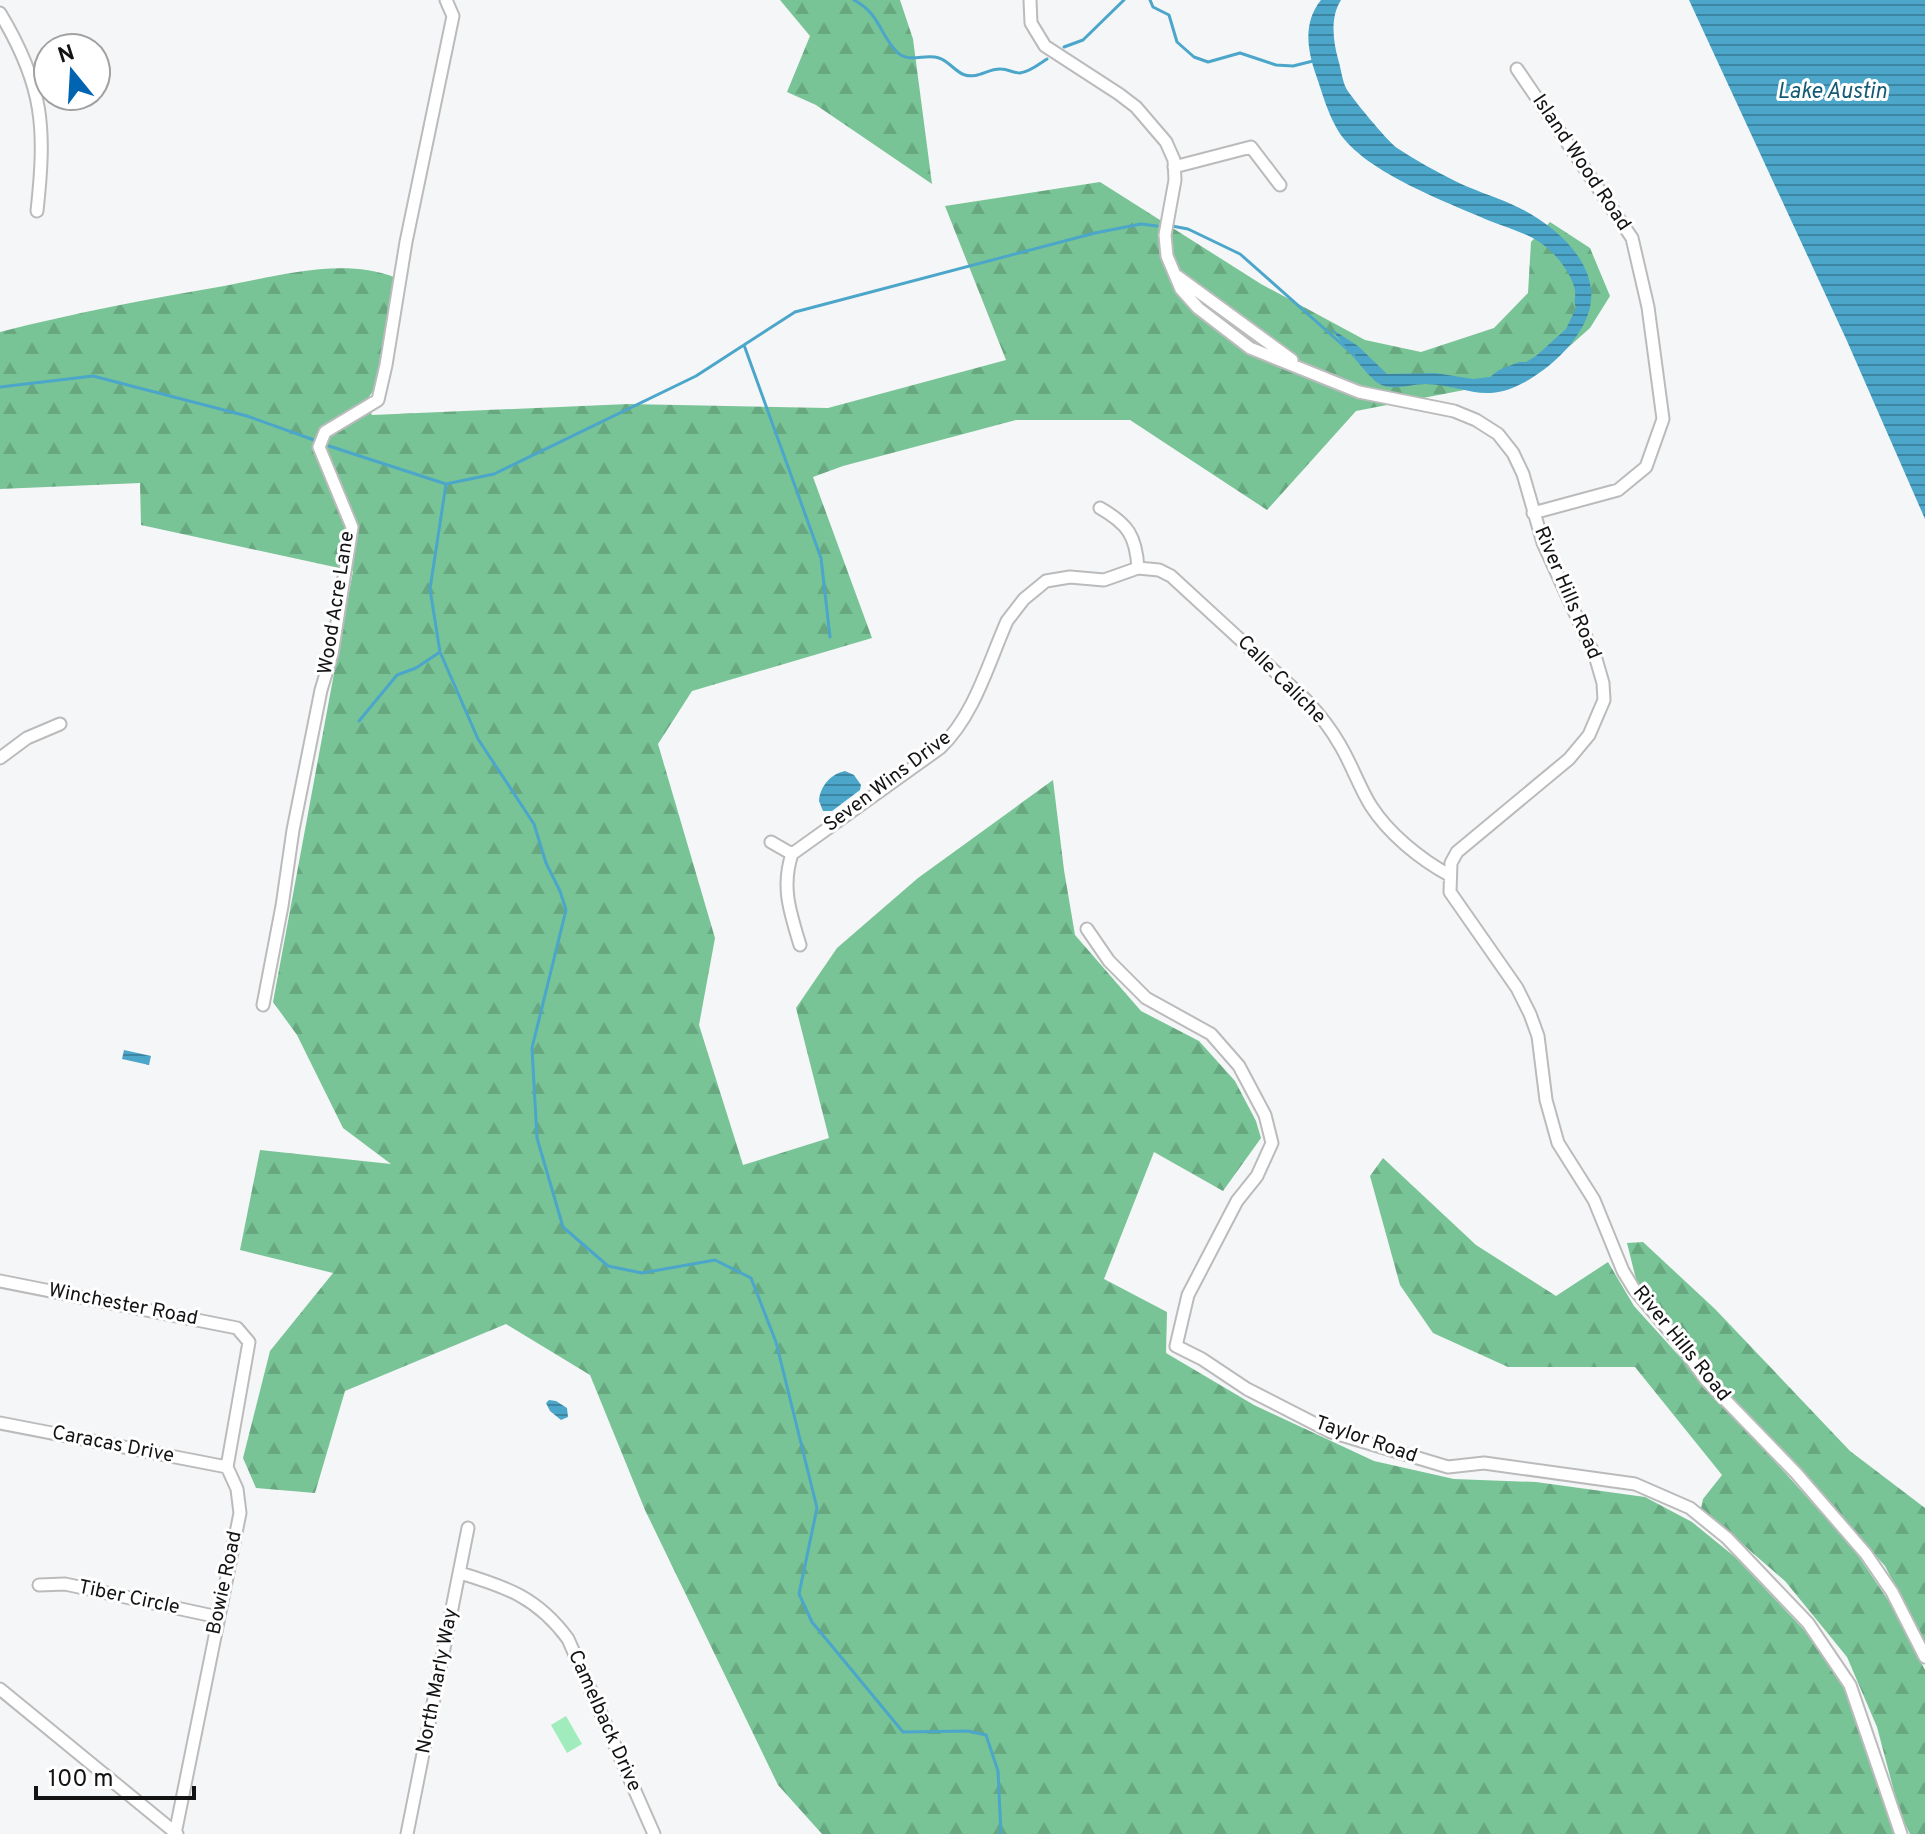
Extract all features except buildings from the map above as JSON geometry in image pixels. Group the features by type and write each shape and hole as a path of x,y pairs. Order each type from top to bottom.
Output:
{"street":[{"name":"Wood Acre Lane","path":"263,1005 293,830 321,690 332,654 352,527 319,447 325,432 378,400 406,242 453,16 446,0"},
{"path":"1030,0 1031,23 1045,46 1136,107 1166,142 1174,167 1251,147 1280,185"},
{"path":"0,13 25,57 39,99 42,167 37,211"},
{"name":"Island Wood Road","path":"1517,69 1632,238 1648,307 1663,419 1646,467 1618,490 1533,513"},
{"name":"River Hills Road","path":"1174,167 1175,180 1165,235 1173,273 1309,372 1359,392 1454,411 1498,434 1513,453 1523,474 1543,543 1596,659 1604,700 1589,735 1569,759 1466,843 1451,863 1450,892 1503,968 1530,1014 1543,1062 1546,1100 1558,1143 1594,1200 1623,1271 1634,1289 1706,1380 1796,1473 1866,1554 1892,1592 1925,1657"},
{"path":"1100,508 1128,529 1137,549 1138,568"},
{"name":"Seven Wins Drive","path":"792,854 954,735 969,710 1007,621 1036,588 1056,579 1104,580 1138,568"},
{"name":"Calle Caliche","path":"1138,568 1159,570 1171,576 1307,701 1341,746 1380,819 1432,865 1449,875"},
{"path":"0,758 27,738 60,724"},
{"path":"771,842 792,854 785,875 790,911 800,945"},
{"name":"Taylor Road","path":"1087,929 1109,961 1146,998 1211,1034 1230,1055 1265,1115 1272,1143 1257,1176 1237,1201 1188,1295 1176,1346 1247,1389 1331,1432 1448,1467 1484,1463 1635,1484 1690,1508 1727,1538 1808,1623 1850,1685 1901,1834"},
{"name":"Winchester Road","path":"0,1281 212,1322 237,1328 244,1334"},
{"name":"Bowie Road","path":"176,1833 240,1513 237,1489 227,1467 249,1342 244,1334"},
{"name":"Caracas Drive","path":"0,1423 227,1467"},
{"name":"North Marly Way","path":"407,1834 468,1528"},
{"name":"Camelback Drive","path":"460,1573 505,1586 527,1598 546,1613 568,1639 654,1834"},
{"name":"Tiber Circle","path":"39,1585 65,1584 218,1617"},
{"path":"0,1689 176,1833"}],"green space":[{"path":"780,0 900,0 913,39 932,184 816,105 787,92 810,36"},
{"path":"1100,182 1261,284 1365,340 1421,352 1494,328 1528,293 1531,242 1550,222 1590,248 1610,296 1590,328 1555,359 1490,385 1356,411 1267,510 1130,420 1016,420 843,466 813,477 872,638 692,691 658,744 715,938 699,1025 743,1165 829,1138 796,1008 837,948 918,878 1053,780 1075,935 1141,1011 1199,1041 1235,1081 1256,1121 1261,1138 1223,1191 1154,1152 1104,1279 1167,1312 1166,1353 1254,1405 1374,1461 1454,1479 1536,1482 1645,1497 1692,1522 1735,1557 1805,1631 1846,1690 1894,1834 822,1834 778,1785 645,1510 590,1375 506,1324 345,1391 315,1493 256,1488 243,1458 270,1351 333,1273 240,1250 260,1150 391,1164 343,1128 297,1035 273,1002 353,571 141,525 140,483 0,489 0,332 287,273 353,269 394,277 376,387 366,401 372,415 628,404 828,408 1006,360 945,206"},
{"path":"1383,1158 1476,1245 1556,1296 1608,1262 1634,1306 1853,1548 1892,1606 1925,1670 1925,1834 1910,1834 1900,1814 1877,1727 1847,1657 1785,1581 1701,1508 1703,1499 1722,1475 1635,1367 1508,1367 1433,1333 1400,1285 1370,1176"},
{"path":"1643,1242 1715,1309 1850,1451 1925,1508 1925,1643 1885,1566 1709,1371 1637,1283 1627,1243"},
{"path":"566,1716 582,1744 567,1753 551,1725"}],"water":[{"path":"1321,0 1341,0 1335,14 1334,29 1336,52 1345,85 1393,144 1455,181 1511,204 1543,222 1559,234 1583,264 1591,299 1587,317 1576,337 1561,354 1525,382 1510,389 1486,393 1425,384 1383,386 1367,373 1330,328 1358,346 1387,374 1435,373 1473,379 1490,377 1499,370 1536,356 1566,329 1576,308 1571,279 1545,246 1525,234 1405,183 1383,171 1347,143 1330,115 1310,56 1309,27"},
{"name":"Lake Austin","path":"1689,0 1925,0 1925,519 1847,341"},
{"path":"845,771 854,775 861,785 860,790 832,811 823,811 819,801 824,786 835,775"},
{"path":"124,1050 151,1056 149,1065 122,1059"},
{"path":"549,1400 567,1408 568,1417 561,1420 550,1411 546,1403"}],"waterway":[{"path":"854,0 874,18 897,52 912,58 939,58 961,74 979,75 997,69 1024,72 1047,59"},
{"path":"1064,47 1083,40 1124,0"},
{"path":"1150,0 1153,7 1169,15 1177,42 1194,57 1208,62 1240,53 1276,65 1293,66 1313,61"},
{"path":"329,446 446,484 494,474 696,376 795,312 1095,233 1141,224 1157,226"},
{"path":"1172,226 1188,229 1240,254 1354,355"},
{"path":"744,345 821,558 830,637"},
{"path":"0,387 93,376 247,416 314,440"},
{"path":"446,484 430,589 440,652 478,739 534,824 566,910 532,1048 537,1138 563,1227 608,1266 642,1273 715,1260 751,1278 776,1342 817,1508 799,1594 812,1622 903,1732 968,1731 986,1735 998,1771 1001,1834"},
{"path":"359,721 397,675 416,668 440,652"}]}
